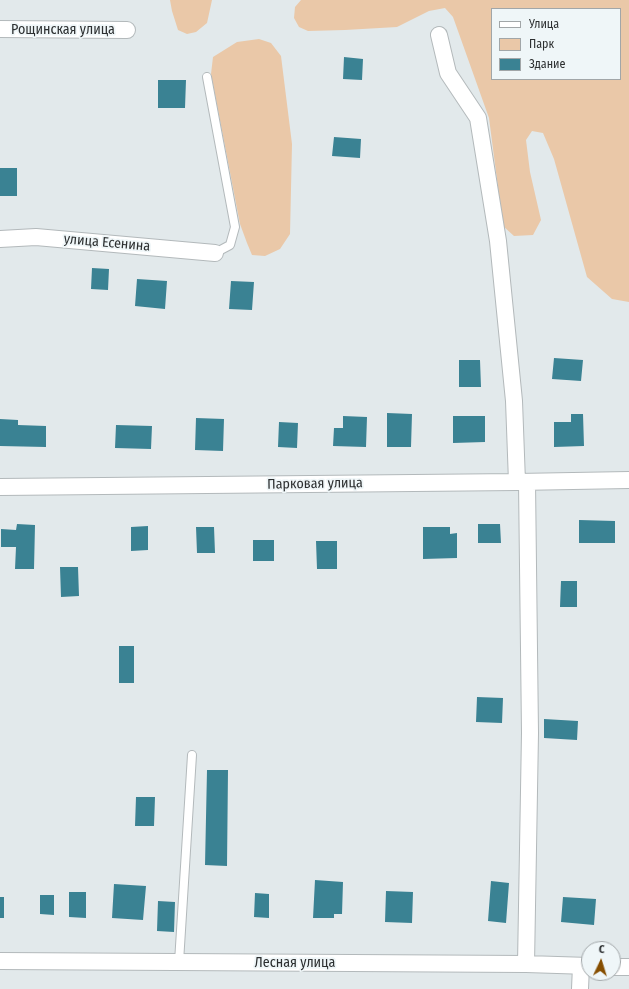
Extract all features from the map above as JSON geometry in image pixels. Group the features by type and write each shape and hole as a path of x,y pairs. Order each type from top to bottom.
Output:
{"street":[{"name":"Рощинская улица","path":"0,29 127,30"},
{"path":"439,35 448,73 478,118 498,241 522,482 530,733 526,964"},
{"name":"улица Есенина","path":"0,240 36,237 215,252"},
{"name":"Парковая улица","path":"0,487 629,480"},
{"name":"Лесная улица","path":"0,961 526,964 581,966"}],"lane":[{"path":"207,77 235,227 230,244 215,252"},
{"path":"179,962 192,755"}],"green space":[{"path":"170,0 212,0 207,23 196,32 187,34 178,30"},
{"path":"301,0 629,0 629,302 612,299 587,277 554,159 543,133 532,131 526,140 530,172 541,220 533,235 514,236 503,226 489,118 453,17 445,8 429,11 397,27 308,31 299,27 294,18 295,7"},
{"path":"259,39 271,43 281,56 292,144 290,234 280,249 265,256 252,255 240,224 211,74 213,57 237,42"}],"building":[{"path":"344,57 363,59 362,80 343,79"},
{"path":"158,80 186,80 185,108 158,108"},
{"path":"334,137 361,139 360,158 332,156"},
{"path":"0,168 17,168 17,196 0,196"},
{"path":"92,268 109,269 108,290 91,289"},
{"path":"137,279 167,281 165,309 135,306"},
{"path":"231,281 254,282 252,310 229,309"},
{"path":"554,358 583,360 581,381 552,379"},
{"path":"459,360 480,360 481,387 459,387"},
{"path":"387,413 412,414 411,447 387,447"},
{"path":"571,414 583,414 584,446 554,447 554,422 571,422"},
{"path":"343,416 367,417 366,447 333,446 334,428 343,428"},
{"path":"453,416 485,416 485,442 453,443"},
{"path":"196,418 224,419 223,451 195,450"},
{"path":"0,419 18,420 18,425 46,426 46,447 0,446"},
{"path":"279,422 298,423 297,448 278,447"},
{"path":"116,425 152,426 151,449 115,448"},
{"path":"579,520 615,521 615,543 579,543"},
{"path":"17,524 35,525 34,569 15,569 16,547 1,547 1,529 16,530"},
{"path":"478,524 500,524 501,543 478,543"},
{"path":"148,526 148,550 131,551 131,527"},
{"path":"196,527 214,527 215,553 197,553"},
{"path":"423,527 450,527 450,534 457,533 457,558 423,559"},
{"path":"253,540 274,540 274,561 253,561"},
{"path":"316,541 337,541 337,569 317,569"},
{"path":"60,567 78,567 79,596 61,597"},
{"path":"561,581 577,581 577,607 560,607"},
{"path":"119,646 134,646 134,683 119,683"},
{"path":"477,697 503,698 502,723 476,722"},
{"path":"544,719 578,721 577,740 544,738"},
{"path":"207,770 228,770 227,866 205,865"},
{"path":"136,797 155,797 154,826 135,826"},
{"path":"315,880 343,882 342,914 334,914 334,918 313,918"},
{"path":"491,881 509,883 506,923 488,921"},
{"path":"114,884 146,886 143,920 112,918"},
{"path":"386,891 413,892 412,923 385,922"},
{"path":"69,892 86,892 86,918 69,917"},
{"path":"255,893 269,894 269,918 254,917"},
{"path":"40,895 54,895 54,915 40,914"},
{"path":"0,897 4,897 4,918 0,918"},
{"path":"563,897 596,899 594,925 561,922"},
{"path":"158,901 175,902 174,932 157,931"}]}
